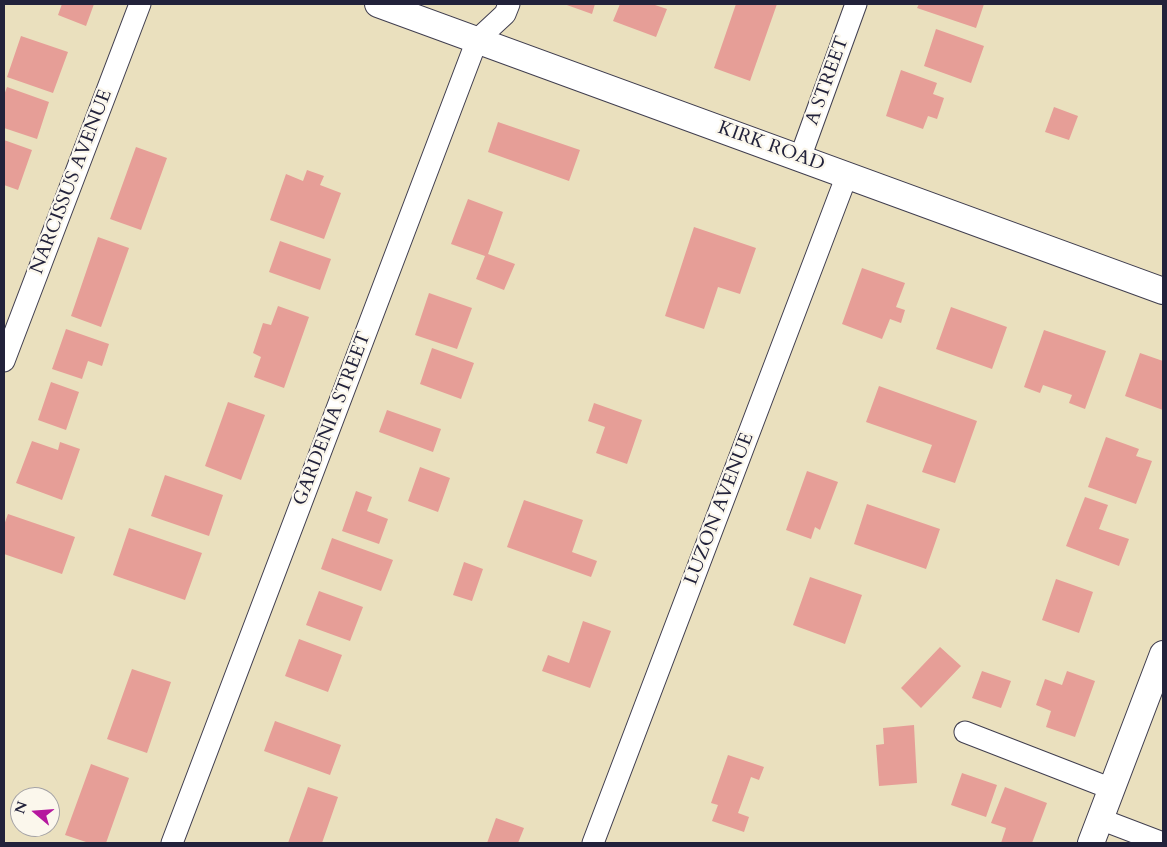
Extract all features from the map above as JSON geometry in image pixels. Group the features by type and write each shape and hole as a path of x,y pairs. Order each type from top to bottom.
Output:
{"street":[{"name":"NARCISSUS AVENUE","path":"4,361 140,4"},
{"name":"KIRK ROAD","path":"378,4 1163,291"},
{"name":"GARDENIA STREET","path":"172,843 477,40 505,14 509,4"},
{"name":"A STREET","path":"800,158 856,4"},
{"name":"LUZON AVENUE","path":"593,843 847,175"},
{"path":"1091,843 1163,654"},
{"path":"965,732 1112,789"},
{"path":"1100,819 1163,842"}],"building":[{"path":"62,4 94,4 86,26 58,15"},
{"path":"564,4 595,4 592,14"},
{"path":"620,4 652,4 667,9 656,37 613,21"},
{"path":"736,4 777,4 750,81 714,68"},
{"path":"919,4 984,4 976,28 917,8"},
{"path":"936,29 984,46 971,83 924,66"},
{"path":"21,36 68,52 53,93 7,77"},
{"path":"901,70 937,83 933,94 944,98 937,119 928,116 923,129 886,116"},
{"path":"7,87 49,102 37,139 4,128 4,95"},
{"path":"1054,107 1078,116 1069,140 1045,132"},
{"path":"498,122 580,150 569,181 488,152"},
{"path":"4,140 32,150 18,190 4,185"},
{"path":"136,147 167,158 141,230 110,219"},
{"path":"307,170 324,176 320,185 341,193 324,239 270,220 286,174 303,181"},
{"path":"468,199 503,212 488,254 515,264 504,290 476,279 485,256 451,244"},
{"path":"694,227 756,248 740,294 718,287 704,329 665,316"},
{"path":"98,237 129,248 101,327 71,316"},
{"path":"280,241 331,259 320,290 269,272"},
{"path":"862,268 905,283 896,307 905,310 901,323 890,319 882,339 842,324"},
{"path":"429,293 472,308 457,349 415,335"},
{"path":"278,306 309,317 284,388 254,377 261,357 253,353 263,323 271,325"},
{"path":"951,307 1007,327 992,369 936,349"},
{"path":"66,329 109,344 102,366 88,361 82,379 52,369"},
{"path":"1044,330 1106,351 1085,409 1069,403 1072,395 1043,385 1040,393 1024,387"},
{"path":"432,348 474,363 461,399 420,384"},
{"path":"1140,353 1163,361 1163,410 1125,396"},
{"path":"51,382 79,392 66,430 38,420"},
{"path":"879,386 977,421 955,483 922,472 932,445 866,422"},
{"path":"228,402 265,415 241,480 205,466"},
{"path":"594,403 642,420 627,464 596,453 605,427 588,421"},
{"path":"387,410 441,429 433,452 379,432"},
{"path":"1106,437 1139,449 1136,456 1152,461 1136,504 1088,487"},
{"path":"32,441 58,450 60,442 80,449 62,500 16,483"},
{"path":"420,467 450,478 438,512 408,501"},
{"path":"807,471 838,482 820,530 815,527 811,539 786,530"},
{"path":"165,475 223,495 209,536 151,516"},
{"path":"356,491 372,497 367,511 388,519 379,544 342,531"},
{"path":"1085,497 1108,505 1099,529 1129,539 1119,566 1066,546"},
{"path":"524,500 583,520 572,552 597,561 591,577 507,547"},
{"path":"867,504 940,529 926,569 854,544"},
{"path":"8,514 75,537 62,574 4,554 4,525"},
{"path":"129,528 202,553 185,600 113,575"},
{"path":"332,538 393,560 381,591 321,569"},
{"path":"464,562 483,569 472,601 453,595"},
{"path":"810,577 862,595 845,644 793,625"},
{"path":"1056,579 1093,592 1079,633 1042,620"},
{"path":"319,591 363,607 350,641 306,625"},
{"path":"583,621 611,631 590,688 542,671 548,655 569,663"},
{"path":"299,639 342,655 328,692 285,676"},
{"path":"940,647 961,666 921,708 901,688"},
{"path":"132,669 171,682 147,753 107,739"},
{"path":"982,671 1011,681 1001,708 972,698"},
{"path":"1067,671 1095,681 1075,737 1046,727 1051,711 1036,705 1045,679 1062,685"},
{"path":"275,721 341,745 330,775 264,751"},
{"path":"914,725 917,783 879,786 876,745 884,744 883,728"},
{"path":"728,755 764,767 759,780 751,777 738,813 749,817 744,832 712,821 718,805 711,803"},
{"path":"91,764 129,778 106,843 89,843 65,835"},
{"path":"962,773 997,785 986,817 951,805"},
{"path":"308,787 338,797 322,843 288,843"},
{"path":"1005,787 1047,803 1032,843 1001,843 1006,828 991,823"},
{"path":"496,818 524,828 518,843 487,843"}]}
